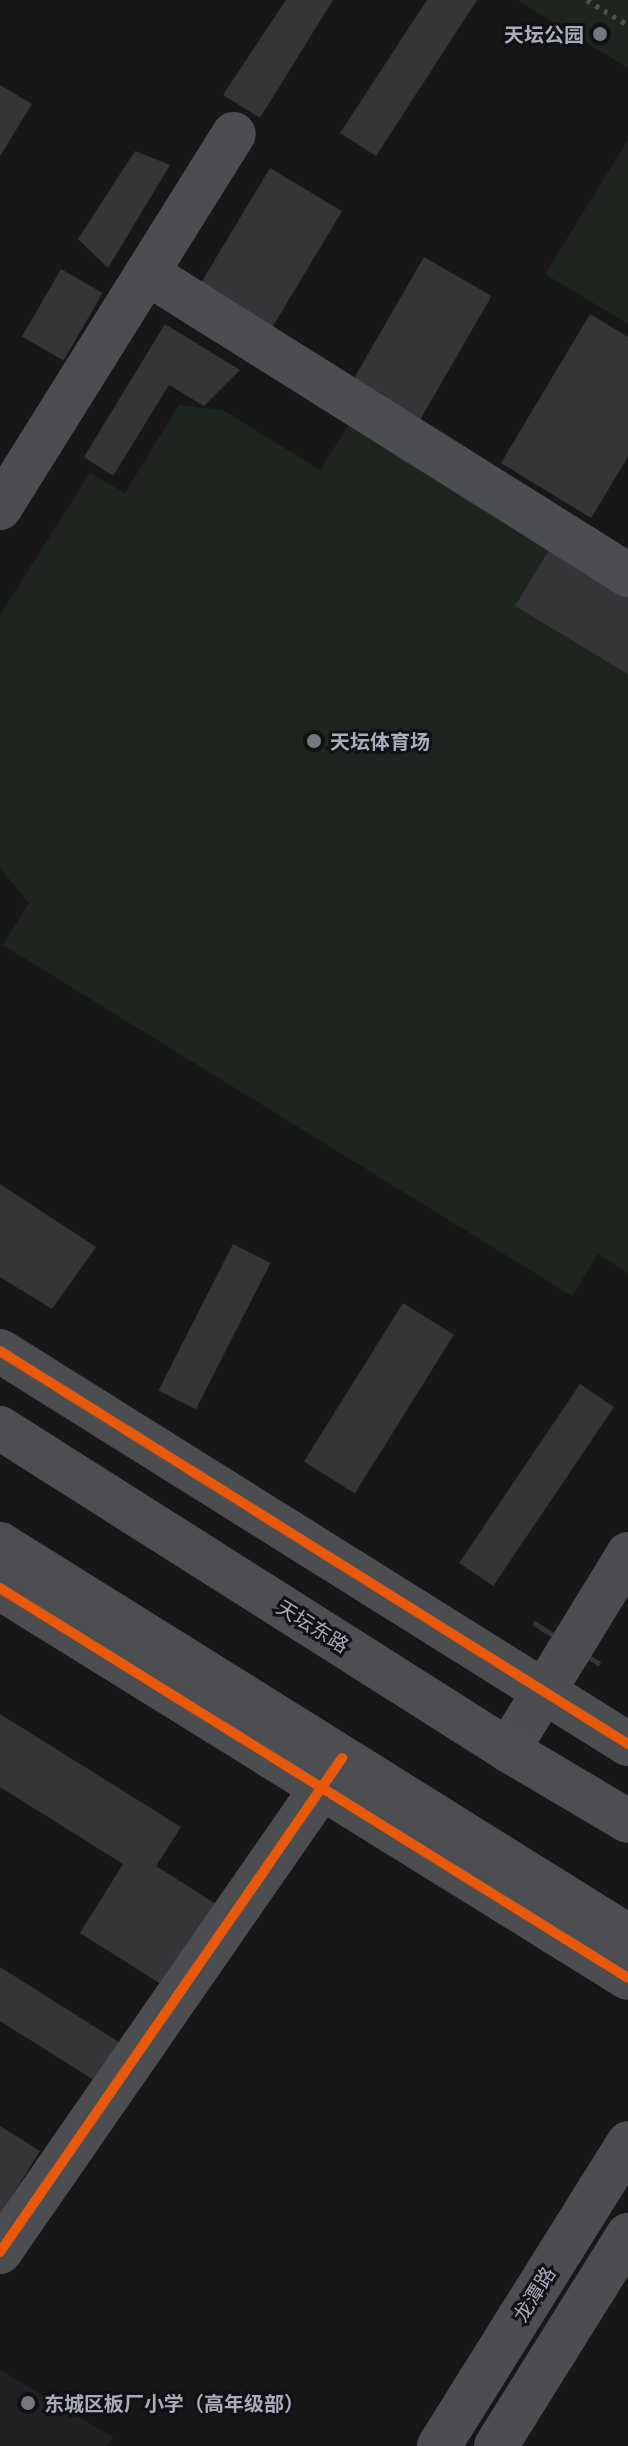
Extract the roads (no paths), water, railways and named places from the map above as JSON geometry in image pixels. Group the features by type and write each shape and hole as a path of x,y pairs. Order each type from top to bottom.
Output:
{"main road":[{"name":"天坛东路","path":"0,1428 508,1750 628,1821"},
{"path":"0,1544 332,1773 628,1936"}],"street":[{"path":"0,508 234,134"},
{"path":"147,273 628,575"},
{"path":"0,1351 628,1744"},
{"path":"508,1750 628,1554"},
{"path":"0,1588 332,1773 628,1978"},
{"path":"0,2252 332,1773"},
{"name":"龙潭路","path":"439,2446 628,2143"},
{"path":"496,2446 628,2235"}],"place":[{"name":"天坛公园","path":"600,34"},
{"name":"天坛体育场","path":"314,741"},
{"name":"东城区板厂小学（高年级部）","path":"28,2403"}]}
